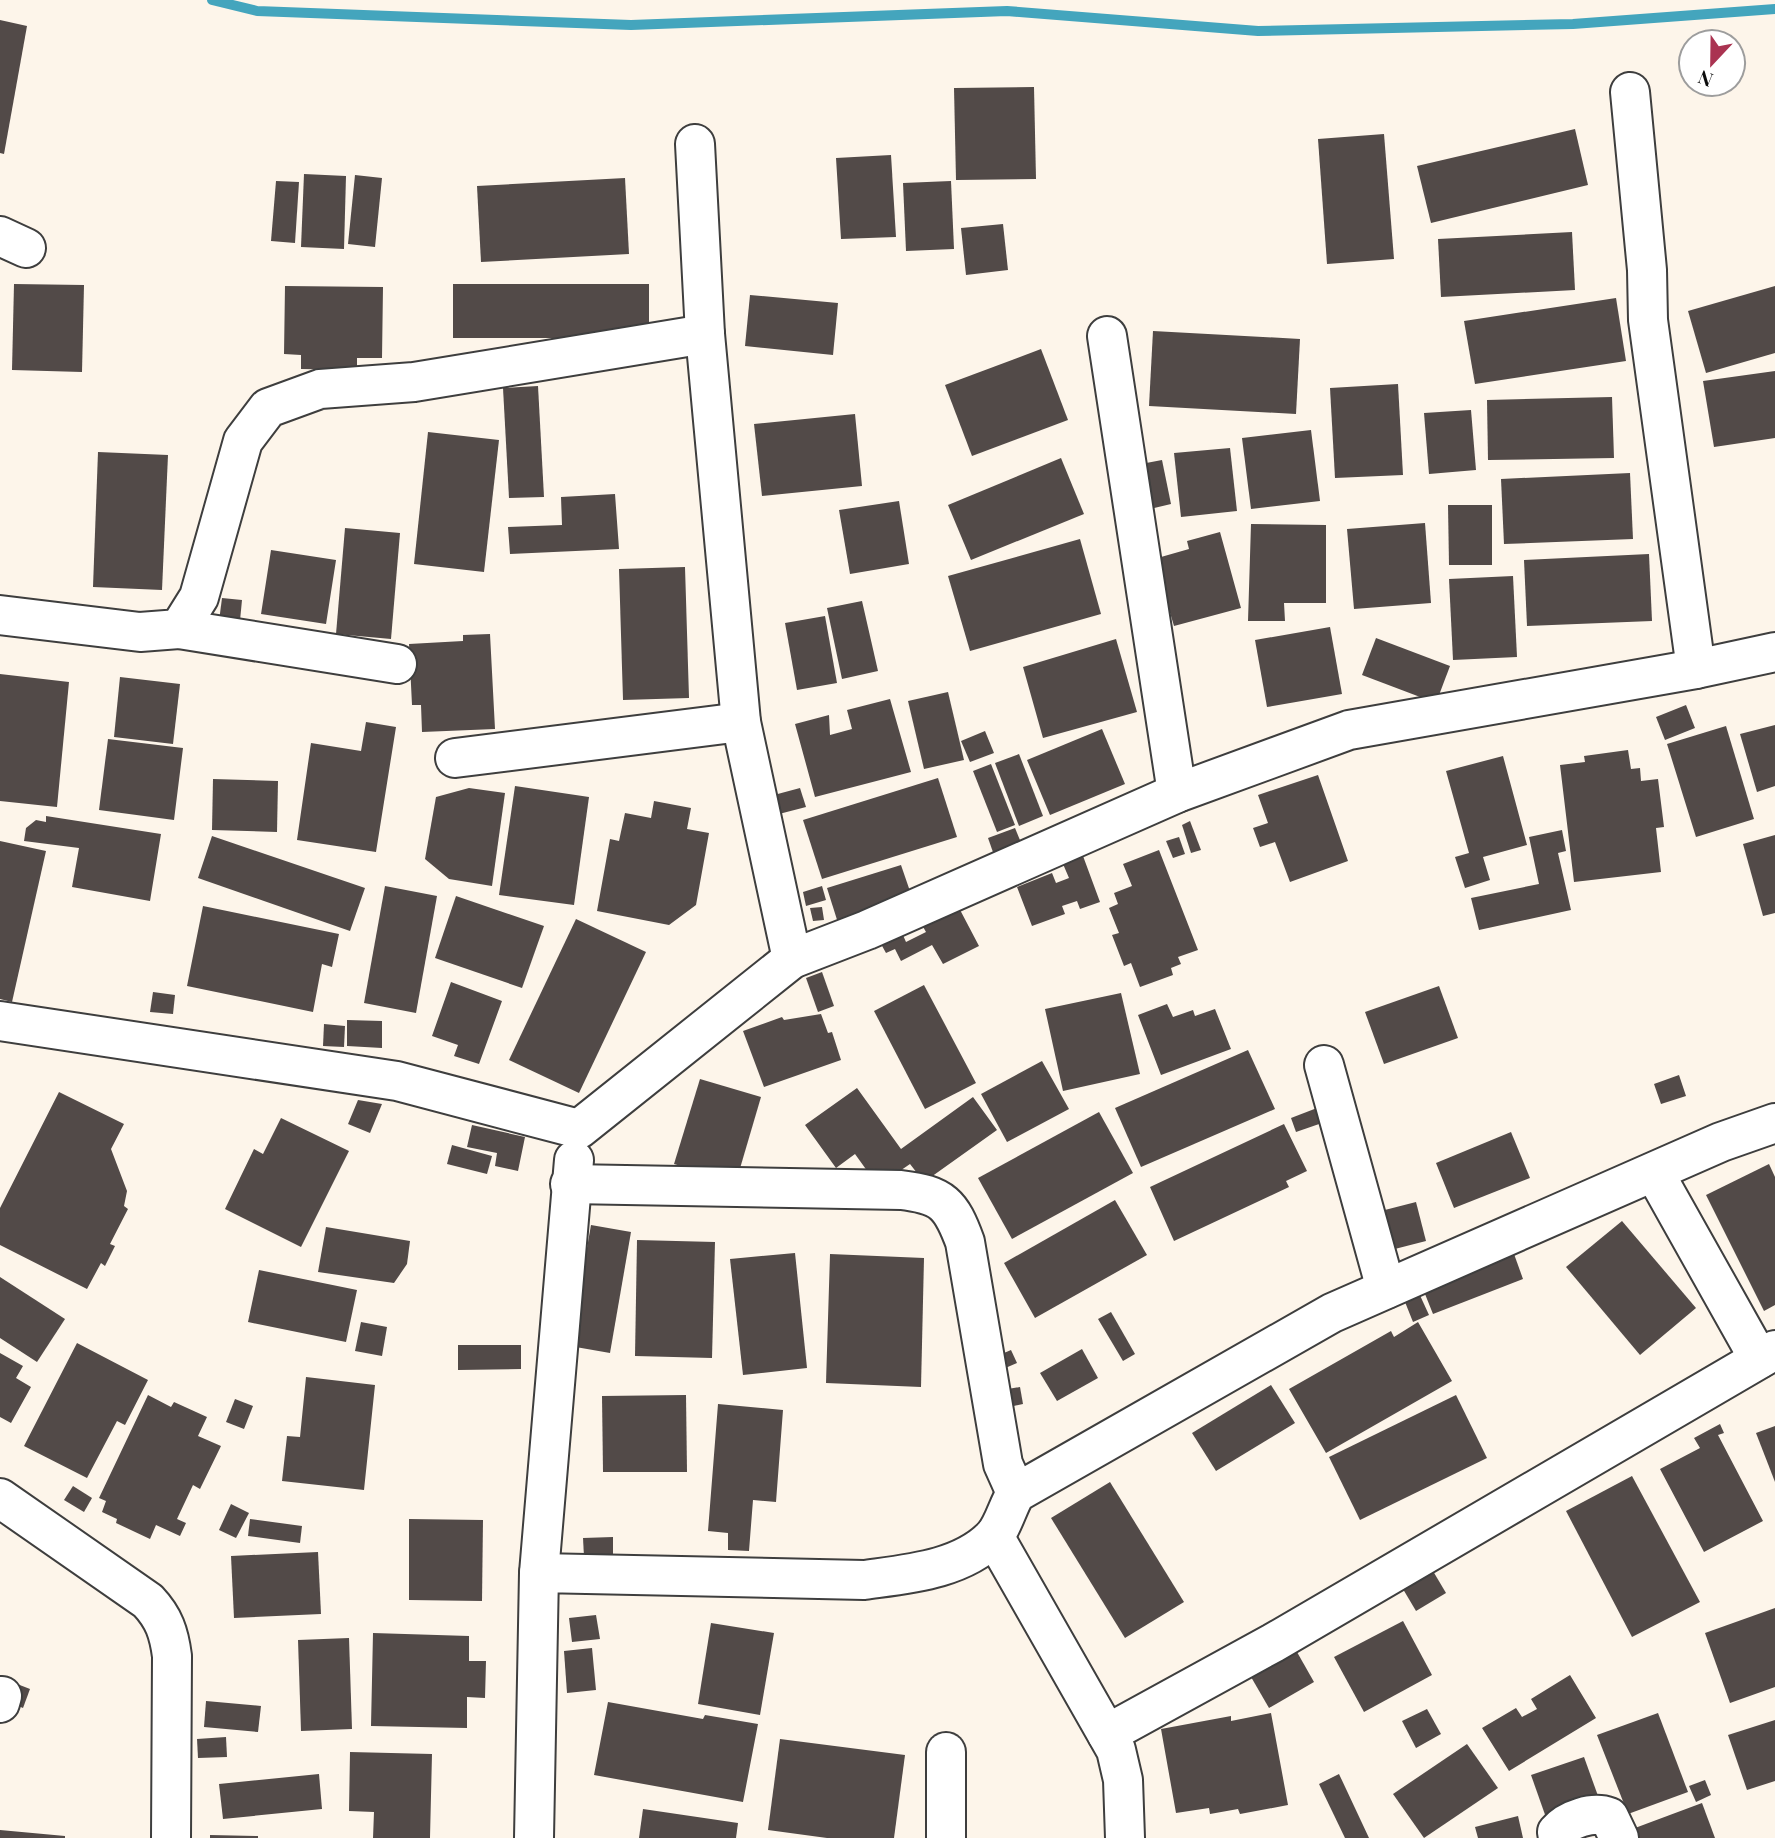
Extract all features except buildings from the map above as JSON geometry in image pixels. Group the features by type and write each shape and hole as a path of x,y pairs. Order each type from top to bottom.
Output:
{"street":[{"path":"1630,92 1647,270 1648,320 1696,670"},
{"path":"695,144 705,334 741,722 792,959"},
{"path":"179,629 199,597 243,441 268,408 320,389 414,382 705,334"},
{"path":"1107,336 1177,793"},
{"path":"0,615 140,632 179,629 397,664"},
{"path":"534,1838 539,1573 570,1184 579,1129 792,959 867,930 1177,793 1349,730 1696,670 1775,652"},
{"path":"454,758 741,722"},
{"path":"0,1021 397,1081 579,1129"},
{"path":"1324,1065 1386,1289"},
{"path":"539,1573 864,1580 913,1573 958,1560 994,1536 1016,1493 1332,1313 1654,1171 1775,1123"},
{"path":"1107,1734 1285,1637 1767,1355 1654,1171"},
{"path":"570,1184 901,1190 924,1192 941,1200 954,1212 965,1242 1003,1464 1016,1493"},
{"path":"0,1498 148,1601 161,1615 169,1634 172,1656 171,1838"},
{"path":"994,1536 1116,1750 1123,1780 1125,1838"},
{"path":"946,1752 946,1838"},
{"path":"1558,1838 1557,1832 1562,1825 1596,1814 1609,1817 1619,1838"}],"waterway":[{"path":"212,0 257,11 631,25 1007,11 1258,31 1573,24 1775,9"}]}
